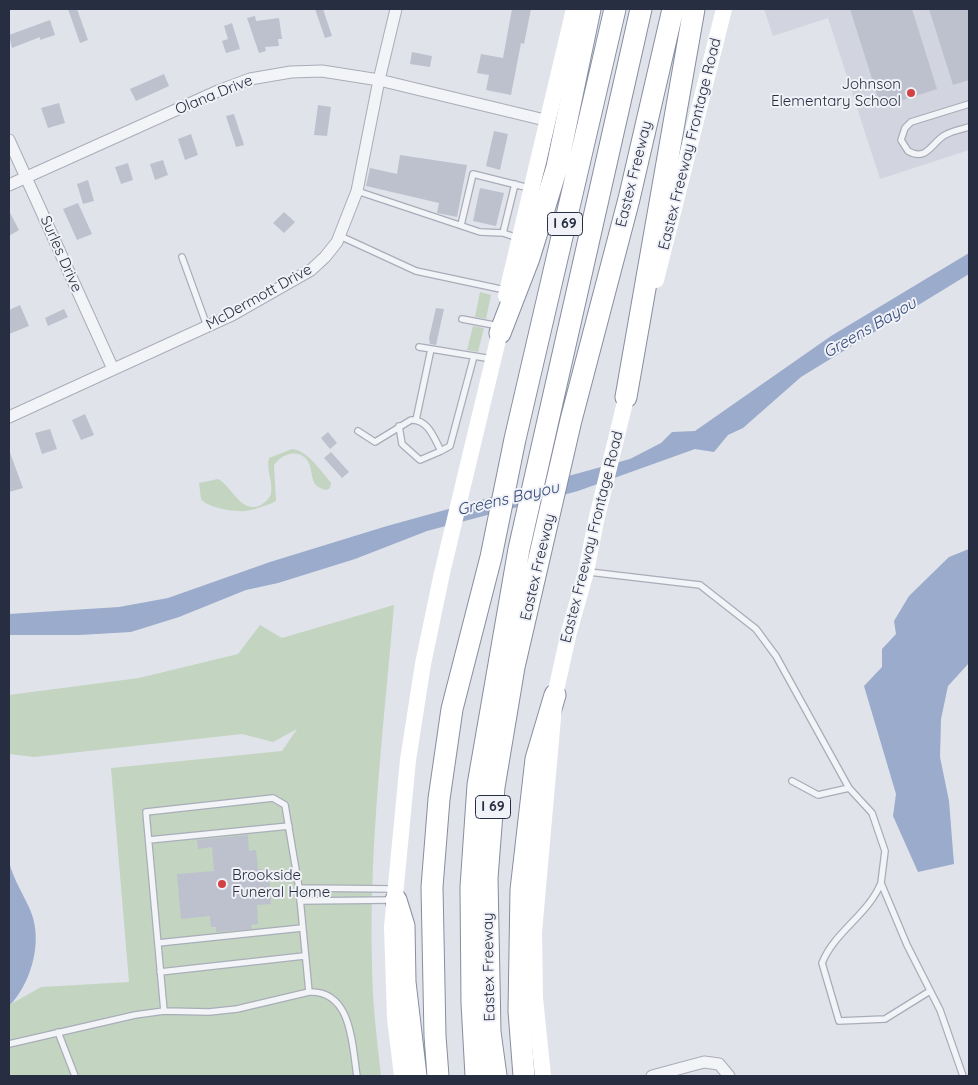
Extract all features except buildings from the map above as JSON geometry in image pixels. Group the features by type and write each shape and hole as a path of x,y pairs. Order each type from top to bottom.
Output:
{"highway":[{"path":"501,330 529,258 557,166 590,9"},
{"name":"I 69","path":"438,1076 434,1036 432,887 439,799 452,708 490,557 515,439 615,9"},
{"name":"I 69","path":"476,1076 472,1003 471,887 478,785 519,550 641,9"},
{"name":"Eastex Freeway","path":"496,1076 490,1032 487,878 494,787 514,666 571,420 629,198 673,9"},
{"path":"626,398 694,9"},
{"path":"524,1076 519,1010 521,890 536,759 555,695"},
{"path":"396,895 404,926 405,982 416,1076"}],"main road":[{"path":"402,1076 395,1018 392,927 408,760 442,573 501,330 507,291 549,121 574,9"},
{"name":"Eastex Freeway Frontage Road","path":"543,1076 535,998 534,932 555,695 569,632 586,572 596,521 626,398 724,10"}],"street":[{"name":"McDermott Drive","path":"9,416 232,315 311,270 325,257 340,236 358,191 379,80 396,9"},
{"name":"Olana Drive","path":"9,185 218,91 250,79 291,72 322,71 379,80 549,121"},
{"name":"Surles Drive","path":"9,140 113,369"},
{"path":"652,1076 704,1062 719,1064 729,1076"}],"lane":[{"path":"969,104 912,122 905,128 901,140 908,151 921,155 930,151 944,136 969,127"},
{"path":"461,226 473,174 532,188"},
{"path":"504,232 515,184"},
{"path":"358,191 480,232 504,232 520,238"},
{"path":"340,236 416,271 507,291"},
{"path":"182,257 207,326"},
{"path":"462,319 501,330"},
{"path":"419,346 494,359"},
{"path":"416,420 431,349"},
{"path":"399,426 402,444 420,460 450,446 474,356"},
{"path":"358,432 375,442 410,420 416,420 428,427 441,451"},
{"path":"586,572 700,585 756,629 776,656 849,788 872,812 885,851 881,883 875,899 828,949 822,963 839,1021 885,1019 930,991"},
{"path":"792,781 818,795 849,788"},
{"path":"164,1011 146,812 273,798 285,805 300,901 309,992"},
{"path":"149,840 288,826"},
{"path":"881,883 907,945 940,1010 964,1076"},
{"path":"298,888 396,895"},
{"path":"300,901 396,895"},
{"path":"158,943 302,928"},
{"path":"160,972 304,956"},
{"path":"9,1044 135,1015 164,1011 209,1012 236,1009 320,991 330,996 342,1008 349,1029 358,1076"},
{"path":"58,1032 75,1076"}],"shaded area":[{"name":"Johnson Elementary School","path":"764,9 969,9 969,150 880,179 828,18 773,36"}],"green space":[{"path":"480,292 491,295 486,319 475,317"},
{"path":"473,326 484,328 478,352 467,350"},
{"path":"292,449 298,450 314,462 331,483 330,488 327,490 317,486 312,478 307,460 303,456 294,453 285,455 274,465 276,501 272,503 252,510 240,511 215,507 201,499 199,483 218,479 242,503 254,507 261,505 268,500 271,493 268,467 269,458"},
{"path":"394,605 378,784 373,874 372,977 381,1076 9,1076 9,1006 11,1004 41,987 129,982 111,768 282,751 297,729 273,742 242,734 34,757 9,754 9,695 139,678 238,654 260,625 282,638"}],"water":[{"name":"Greens Bayou","path":"969,253 969,274 801,377 743,428 728,435 714,452 695,449 578,491 427,531 355,559 278,583 246,590 179,617 131,632 79,635 9,635 9,614 119,607 168,598 270,562 387,526 630,459 661,443 672,432 695,431 831,336"},
{"path":"969,549 969,663 948,686 941,719 940,757 949,801 954,864 918,872 893,816 896,794 864,686 882,667 882,649 896,634 894,621 909,596 949,557"},
{"path":"9,862 31,912 36,936 33,962 29,974 17,997 9,1006"}],"place":[{"name":"Johnson Elementary School","path":"911,93"},
{"name":"Brookside Funeral Home","path":"222,884"}]}
